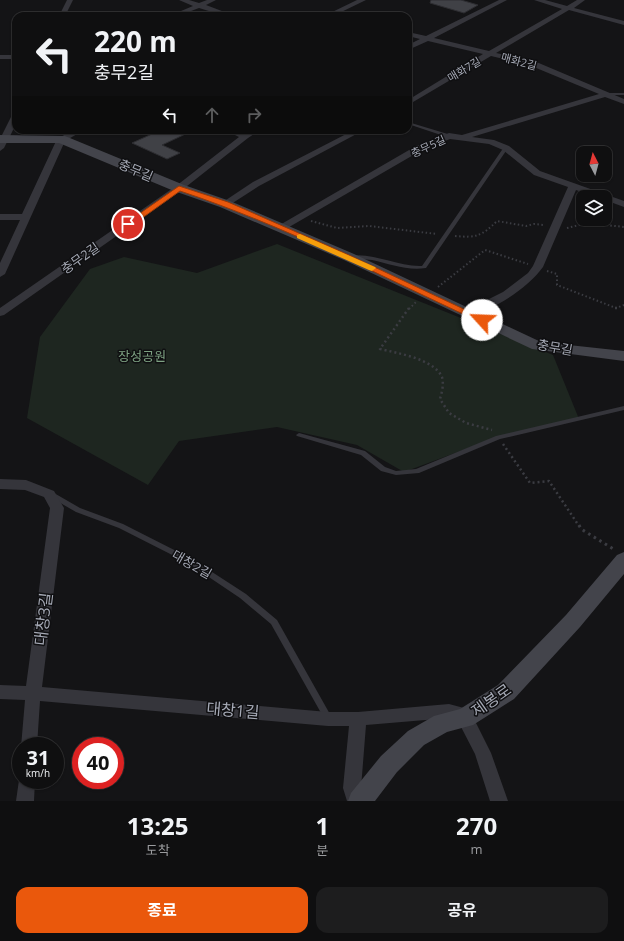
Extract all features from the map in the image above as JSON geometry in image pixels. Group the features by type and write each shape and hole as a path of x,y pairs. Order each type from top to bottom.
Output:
{"street":[{"path":"64,12 70,0"},
{"path":"182,0 219,12"},
{"path":"183,12 213,0"},
{"path":"336,12 363,0"},
{"path":"412,46 504,0"},
{"path":"537,0 624,23"},
{"name":"매화7길","path":"412,101 490,53 582,0"},
{"name":"매화2길","path":"412,35 490,53 545,68 624,102"},
{"path":"0,57 12,57"},
{"path":"460,137 606,94"},
{"path":"1,142 12,121"},
{"path":"0,274 62,139 72,134"},
{"path":"240,134 245,136"},
{"name":"충무2길","path":"0,313 179,188 249,134"},
{"path":"226,204 256,184 352,134"},
{"name":"충무5길","path":"281,228 419,148 449,136 491,142 506,148 537,173 584,190"},
{"name":"충무길","path":"1,142 62,139 179,188 226,204 349,257 538,346 624,356"},
{"path":"469,314 521,286 531,276 538,267 573,186"},
{"name":"충무5길","path":"612,200 624,204"},
{"path":"0,217 26,217"},
{"name":"대창2길","path":"0,484 26,485 49,494"},
{"name":"대창3길","path":"30,737 33,693 57,508 49,494"},
{"name":"제봉로","path":"360,801 389,764 416,738 442,722 465,718 506,692 573,621 621,556"},
{"name":"대창1길","path":"0,692 33,693 328,718 358,719 450,711 458,713 465,718"},
{"path":"465,718 483,753 499,801"},
{"path":"356,801 352,788 358,719"},
{"path":"25,801 26,789"}],"lane":[{"path":"606,94 624,94"},
{"path":"412,124 449,136"},
{"path":"349,257 362,256 414,268 424,267 506,148"},
{"path":"299,436 363,453 383,469 396,473 417,471 498,437 624,408"},
{"name":"대창2길","path":"49,494 78,510 121,526 190,561 244,596 274,622 328,718"}],"path":[{"path":"428,294 412,304 380,349 427,362 438,372 443,385 440,399 449,413 466,423 492,430 530,483 549,481 581,530 621,556"}],"green space":[{"name":"장성공원","path":"277,244 553,355 579,419 498,437 404,472 357,445 277,427 179,441 148,485 27,418 40,337 90,269 124,257 197,273"}],"building":[{"path":"431,0 461,0 478,5 464,13 430,3"},
{"path":"152,134 185,134 162,145 180,153 167,159 132,143"}],"slow traffic":[{"path":"300,237 372,268"}],"route":[{"path":"128,224 179,188 226,204 349,257 482,320"}]}
